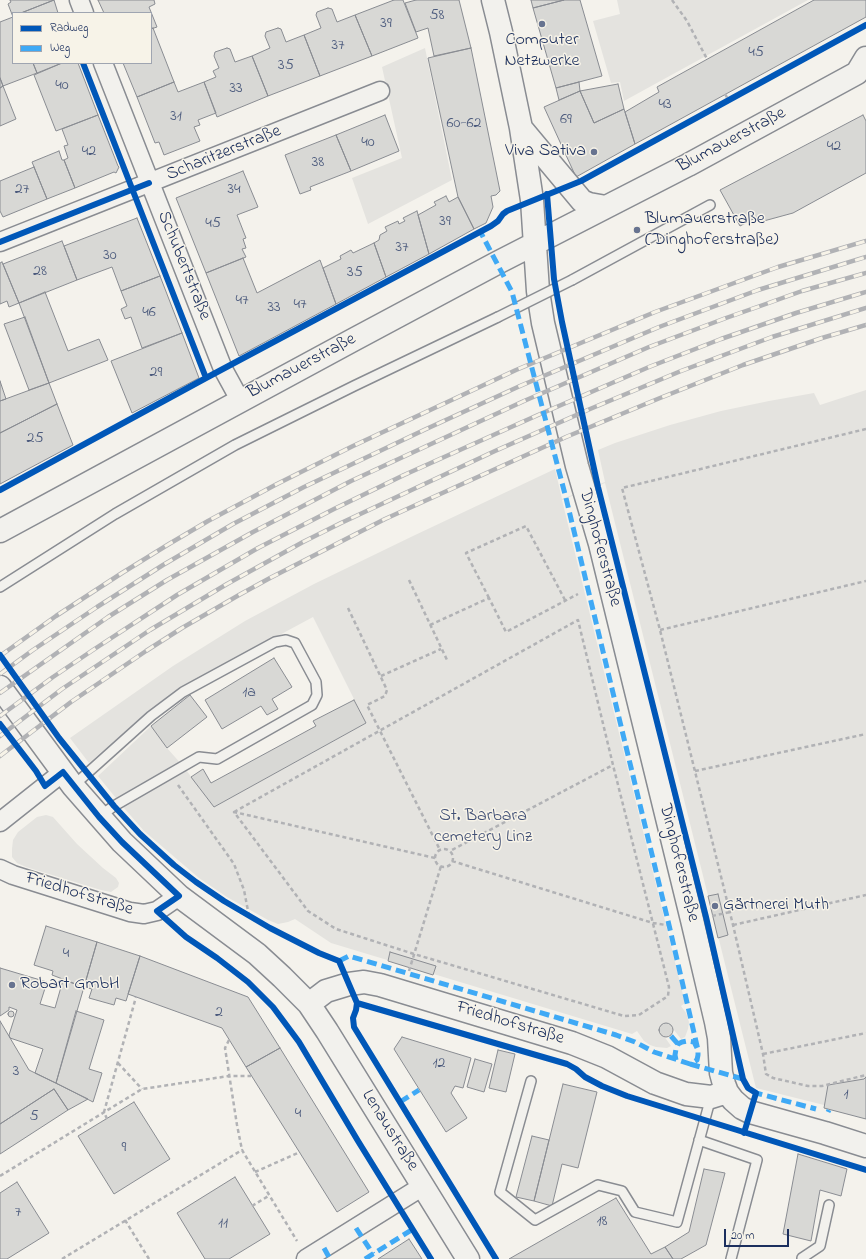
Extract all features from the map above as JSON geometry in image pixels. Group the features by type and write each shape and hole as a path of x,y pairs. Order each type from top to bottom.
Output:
{"main road":[{"name":"Dinghoferstraße","path":"493,0 521,128 532,200 538,291 542,323 577,466 600,544 716,1022 719,1038 721,1073 719,1095"},
{"name":"Blumauerstraße","path":"0,531 240,400 688,165 863,68"},
{"path":"521,128 582,201 589,204 606,207"},
{"path":"0,687 68,779 122,842 179,896 257,954 308,1004"},
{"name":"Friedhofstraße","path":"308,1004 326,991 349,984 364,982 380,985 572,1043 607,1057 655,1083 686,1094 719,1095"},
{"name":"Lenaustraße","path":"308,1004 327,1031 468,1259"},
{"path":"719,1095 750,1112 825,1132 866,1146"}],"street":[{"path":"79,0 84,12"},
{"name":"Schubertstraße","path":"103,64 223,369 240,400"},
{"name":"Scharitzerstraße","path":"0,242 380,91"},
{"path":"0,822 68,779"},
{"name":"Friedhofstraße","path":"0,869 13,875 130,912 144,914 157,911 179,896"},
{"path":"303,1252 423,1186"}],"lane":[{"path":"0,588 115,514 235,445 572,280 710,205"},
{"path":"68,779 184,692 275,642 286,640 295,643 316,682 317,694 312,705 217,759 199,757 114,806 99,817"},
{"path":"531,1081 500,1192 535,1220 598,1185 622,1191 634,1212 677,1222 700,1140 719,1095"},
{"path":"700,1140 757,1160 731,1259"},
{"path":"803,1259 802,1258 820,1246 829,1205"}],"path":[{"path":"672,0 687,21 707,60"},
{"path":"725,94 729,101"},
{"path":"866,429 622,488 660,630 733,925 763,1054 766,1074 772,1078 808,1086 822,1086 866,1075"},
{"path":"565,600 526,526 466,554 506,632 578,594"},
{"path":"409,580 448,662"},
{"path":"660,630 866,581"},
{"path":"430,624 489,598"},
{"path":"348,608 387,690 385,696 367,705 440,850"},
{"path":"578,620 669,987 668,996 639,1016 624,1016 414,954 336,929 308,911 234,812 578,620"},
{"path":"381,676 442,649"},
{"path":"695,771 866,734"},
{"path":"450,851 453,858 450,865 441,866 437,864 435,858 436,853 440,850 446,849 450,851 613,765"},
{"path":"169,774 234,864 244,890 249,916"},
{"path":"234,812 435,858"},
{"path":"452,862 653,923"},
{"path":"408,974 441,866"},
{"path":"733,925 866,895"},
{"path":"107,1118 104,1112 136,997"},
{"path":"763,1054 866,1033"},
{"path":"229,1040 225,1048 242,1150 303,1252"},
{"path":"118,1062 142,1089"},
{"path":"0,1176 142,1089 229,1076 252,1076"},
{"path":"62,1259 242,1150"},
{"path":"255,1172 300,1152"},
{"path":"252,1206 270,1195"},
{"path":"126,1220 149,1259"}],"green space":[{"path":"617,0 808,0 624,101 620,82 611,83 593,21 620,14"},
{"path":"425,48 452,180 368,224 352,178 402,158 382,67"},
{"name":"St. Barbara cemetery Linz","path":"866,390 866,1119 824,1108 824,1105 756,1088 605,483 562,500 685,1003 681,1006 686,1013 689,1022 685,1037 681,1039 674,1030 664,1036 671,1046 667,1048 650,1045 644,1041 637,1031 632,1034 331,943 295,919 278,924 268,920 227,897 199,878 144,831 98,776 151,726 214,807 366,723 313,617 183,687 145,714 89,763 70,738 173,666 245,621 314,584 413,536 555,469 562,499 605,482 598,450 670,425 721,411 814,393 820,405"},
{"path":"46,815 53,817 77,844 116,878 119,883 118,887 111,892 101,890 17,863 12,857 13,840 18,832 37,817"}],"building":[{"path":"10,0 54,0 24,12 12,12 12,14 8,4 11,2"},
{"path":"54,0 58,12 24,12"},
{"path":"98,0 154,0 155,4 149,7 151,12 104,12"},
{"path":"394,0 403,0 418,38 372,56 355,15"},
{"path":"416,0 459,0 471,48 434,56 428,28 416,32 405,3"},
{"path":"531,0 564,0 533,8"},
{"path":"564,0 580,0 602,76 556,88 533,8"},
{"path":"814,0 866,0 866,17 635,144 625,112 659,92 657,87"},
{"path":"328,8 332,9 337,22 355,15 372,56 320,76 304,35 321,28 316,15 317,12"},
{"path":"152,14 157,27 152,29"},
{"path":"12,17 12,64 33,64 37,73 3,86 0,78 0,22"},
{"path":"152,28 174,82 137,97 123,64 152,64"},
{"path":"278,28 281,29 286,42 304,35 320,76 268,96 252,56 270,48 265,36 266,32"},
{"path":"227,48 230,49 235,62 252,56 268,96 217,117 204,82 216,77 213,71 219,68 214,56 215,52"},
{"path":"471,48 500,191 496,195 491,196 493,207 486,223 474,229 458,197 428,58"},
{"path":"33,64 60,64 37,73"},
{"path":"60,64 78,64 98,115 56,131 34,75"},
{"path":"0,78 3,86 0,88"},
{"path":"174,82 178,92 204,82 216,113 198,120 200,125 194,127 200,141 164,155 159,142 155,143 137,97"},
{"path":"579,82 580,91 559,100 556,88"},
{"path":"618,84 624,109 594,123 580,91"},
{"path":"3,86 16,119 0,126 0,88"},
{"path":"580,91 594,123 624,109 635,144 576,177 544,107"},
{"path":"98,115 119,167 116,173 114,172 75,188 64,160 68,158 64,146 68,145 62,129"},
{"path":"385,115 399,151 351,171 336,135"},
{"path":"863,115 866,121 866,173 793,213 760,222 757,217 740,226 720,190"},
{"path":"336,135 351,171 310,187 311,190 300,194 285,155"},
{"path":"59,151 75,188 47,199 32,162"},
{"path":"34,167 47,199 3,217 0,211 0,181"},
{"path":"243,171 258,207 237,215 246,238 243,239 246,248 242,249 246,257 206,273 176,198"},
{"path":"446,196 449,202 458,197 474,229 429,254 418,215 436,205 434,202"},
{"path":"417,211 429,254 386,277 374,243 379,240 380,235 387,231 385,227 398,221 399,224 405,221 403,218"},
{"path":"137,218 160,276 121,291 112,267 77,280 64,246"},
{"path":"62,241 77,280 19,303 3,264"},
{"path":"374,243 386,277 336,304 323,268 341,259 340,256 351,250 353,253"},
{"path":"243,258 257,293 320,260 336,304 239,356 206,273"},
{"path":"2,262 19,303 9,307 7,301 0,304 0,263"},
{"path":"160,276 182,333 142,348 131,317 125,319 121,309 127,306 121,291"},
{"path":"45,292 68,351 99,339 108,360 49,383 19,303"},
{"path":"25,317 49,383 29,390 4,324"},
{"path":"182,333 199,378 132,413 111,361"},
{"path":"0,381 6,399 0,401"},
{"path":"49,383 57,404 0,433 0,401"},
{"path":"57,404 73,445 0,484 0,433"},
{"path":"274,658 292,687 272,699 278,709 267,715 261,706 222,729 205,700"},
{"path":"190,695 207,717 167,748 151,726"},
{"path":"354,700 366,723 214,807 191,777 203,769 211,783 316,726 313,721"},
{"path":"718,894 728,935 718,938 708,896"},
{"path":"46,926 97,942 84,987 52,975 53,971 34,965"},
{"path":"97,942 140,956 126,1001 116,998 114,1005 89,998 92,989 84,987"},
{"path":"390,952 436,966 433,975 388,961"},
{"path":"140,956 248,997 280,1048 246,1067 222,1028 128,994"},
{"path":"0,968 47,982 40,1004 55,1008 63,980 84,987 56,1083 35,1073 43,1049 10,1038 9,1035 17,1010 9,1007 9,1010 0,1016"},
{"path":"11,1011 14,1014 11,1017 8,1014"},
{"path":"76,1011 104,1020 89,1069 102,1073 93,1102 56,1083"},
{"path":"0,1021 29,1070 88,1099 68,1110 54,1089 0,1124"},
{"path":"663,1023 669,1023 673,1027 673,1033 669,1037 663,1037 659,1033 659,1027"},
{"path":"402,1037 471,1058 463,1088 455,1086 451,1093 467,1118 446,1132 394,1049"},
{"path":"280,1048 369,1192 337,1212 246,1067"},
{"path":"498,1050 515,1054 506,1092 489,1088"},
{"path":"475,1059 492,1064 484,1092 467,1087"},
{"path":"866,1077 866,1119 824,1108 828,1085 864,1079"},
{"path":"563,1084 597,1092 578,1168 562,1164 552,1206 534,1201"},
{"path":"54,1089 68,1110 0,1154 0,1124"},
{"path":"134,1102 170,1159 114,1194 78,1136"},
{"path":"532,1136 549,1140 534,1201 516,1197"},
{"path":"798,1154 847,1169 841,1196 820,1190 811,1241 783,1234"},
{"path":"704,1169 725,1173 706,1245 681,1259 673,1259 665,1247 689,1232"},
{"path":"235,1177 270,1234 229,1259 205,1259 177,1213"},
{"path":"17,1182 49,1233 7,1259 0,1259 0,1193"},
{"path":"616,1198 651,1254 665,1247 673,1259 509,1259"},
{"path":"409,1239 422,1259 378,1259"}],"railway":[{"path":"0,656 56,616 169,544 277,484 353,446 516,370 655,312 778,267 866,241"},
{"path":"0,674 97,607 163,565 233,524 304,487 520,386 659,327 758,290 866,257"},
{"path":"0,693 108,617 167,580 253,532 351,481 524,401 649,347 802,291 866,273"},
{"path":"0,716 53,677 177,595 258,548 334,509 404,475 649,367 721,339 796,313 866,292"},
{"path":"0,736 62,689 150,630 227,584 341,523 495,451 681,371 772,337 866,308"},
{"path":"0,756 71,702 182,628 270,578 385,519 566,437 660,398 743,365 822,338 866,325"}],"marked path":[{"path":"339,961 349,956 616,1035 635,1042 654,1052 690,1064 697,1060 698,1050 669,925 566,498 512,292 480,231"},
{"path":"671,1036 678,1044"},
{"path":"676,1060 675,1055 678,1044 687,1041 694,1042 697,1048"},
{"path":"690,1064 743,1079"},
{"path":"400,1102 419,1090"},
{"path":"753,1091 816,1109"},
{"path":"356,1228 373,1254"},
{"path":"365,1259 413,1229"},
{"path":"324,1248 330,1259"}],"cycle path":[{"path":"0,490 491,226 507,211 581,181 866,25"},
{"path":"83,64 206,378"},
{"path":"0,242 149,183"},
{"path":"547,194 554,279 598,487 706,917 743,1079 748,1088 756,1093 744,1133"},
{"path":"0,655 59,738 114,806 140,834 174,865 224,901 270,928 319,953 339,961 357,1003 353,1018 354,1027 496,1259"},
{"path":"0,724 36,771 45,786 63,772 99,817 122,842 179,896 157,911 186,937 217,958 248,982 273,1007 299,1042 431,1259"},
{"path":"357,1003 567,1064 576,1069 585,1077 627,1096 866,1170"}],"place":[{"name":"Computer Netzwerke","path":"542,24"},
{"name":"Viva Sativa","path":"594,152"},
{"name":"Blumauerstraße (Dinghoferstraße)","path":"637,230"},
{"name":"Gärtnerei Muth","path":"715,906"},
{"name":"Robart GmbH","path":"12,985"}]}
